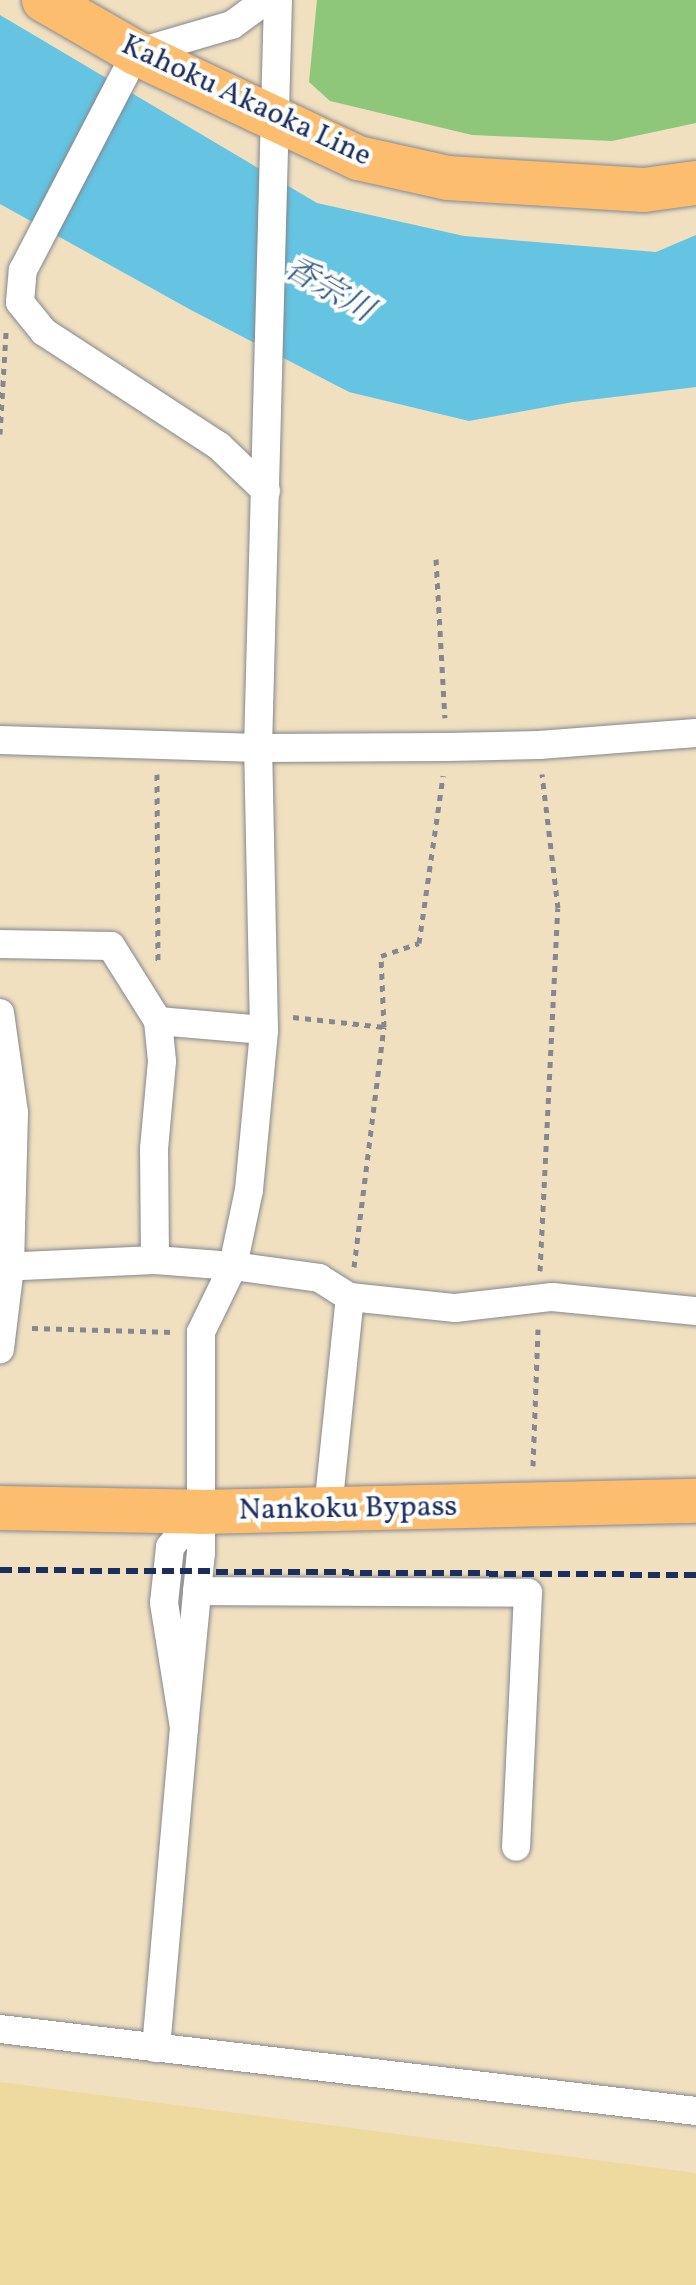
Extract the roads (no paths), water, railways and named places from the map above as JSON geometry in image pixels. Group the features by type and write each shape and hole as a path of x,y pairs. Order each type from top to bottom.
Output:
{"main road":[{"name":"Kahoku Akaoka Line","path":"44,0 130,62 274,134 358,158 448,178 644,190 696,183"},
{"name":"Nankoku Bypass","path":"0,1508 200,1512 696,1501"}],"street":[{"path":"266,0 232,25 130,62 23,270 20,302 44,332 219,446 266,491"},
{"path":"156,2048 197,1591 201,1332 233,1266 249,1190 263,1022 258,748 278,0"},
{"path":"0,740 258,748 447,747 539,745 696,733"},
{"path":"0,944 111,946 158,1021 162,1061 154,1149 155,1260"},
{"path":"0,1013 14,1113 1,1338"},
{"path":"158,1021 263,1022"},
{"path":"5,1267 155,1260 233,1266 319,1278 350,1297 455,1308 539,1299 696,1311"},
{"path":"328,1509 350,1297"},
{"path":"184,1728 164,1603 170,1547 200,1512"},
{"path":"197,1591 528,1593 516,1847"},
{"path":"0,2029 696,2111"}],"water":[{"name":"香宗川","path":"0,15 317,203 464,236 656,252 696,235 696,387 573,402 469,421 349,392 191,310 0,204"}],"railway":[{"path":"0,1570 696,1575"}]}
